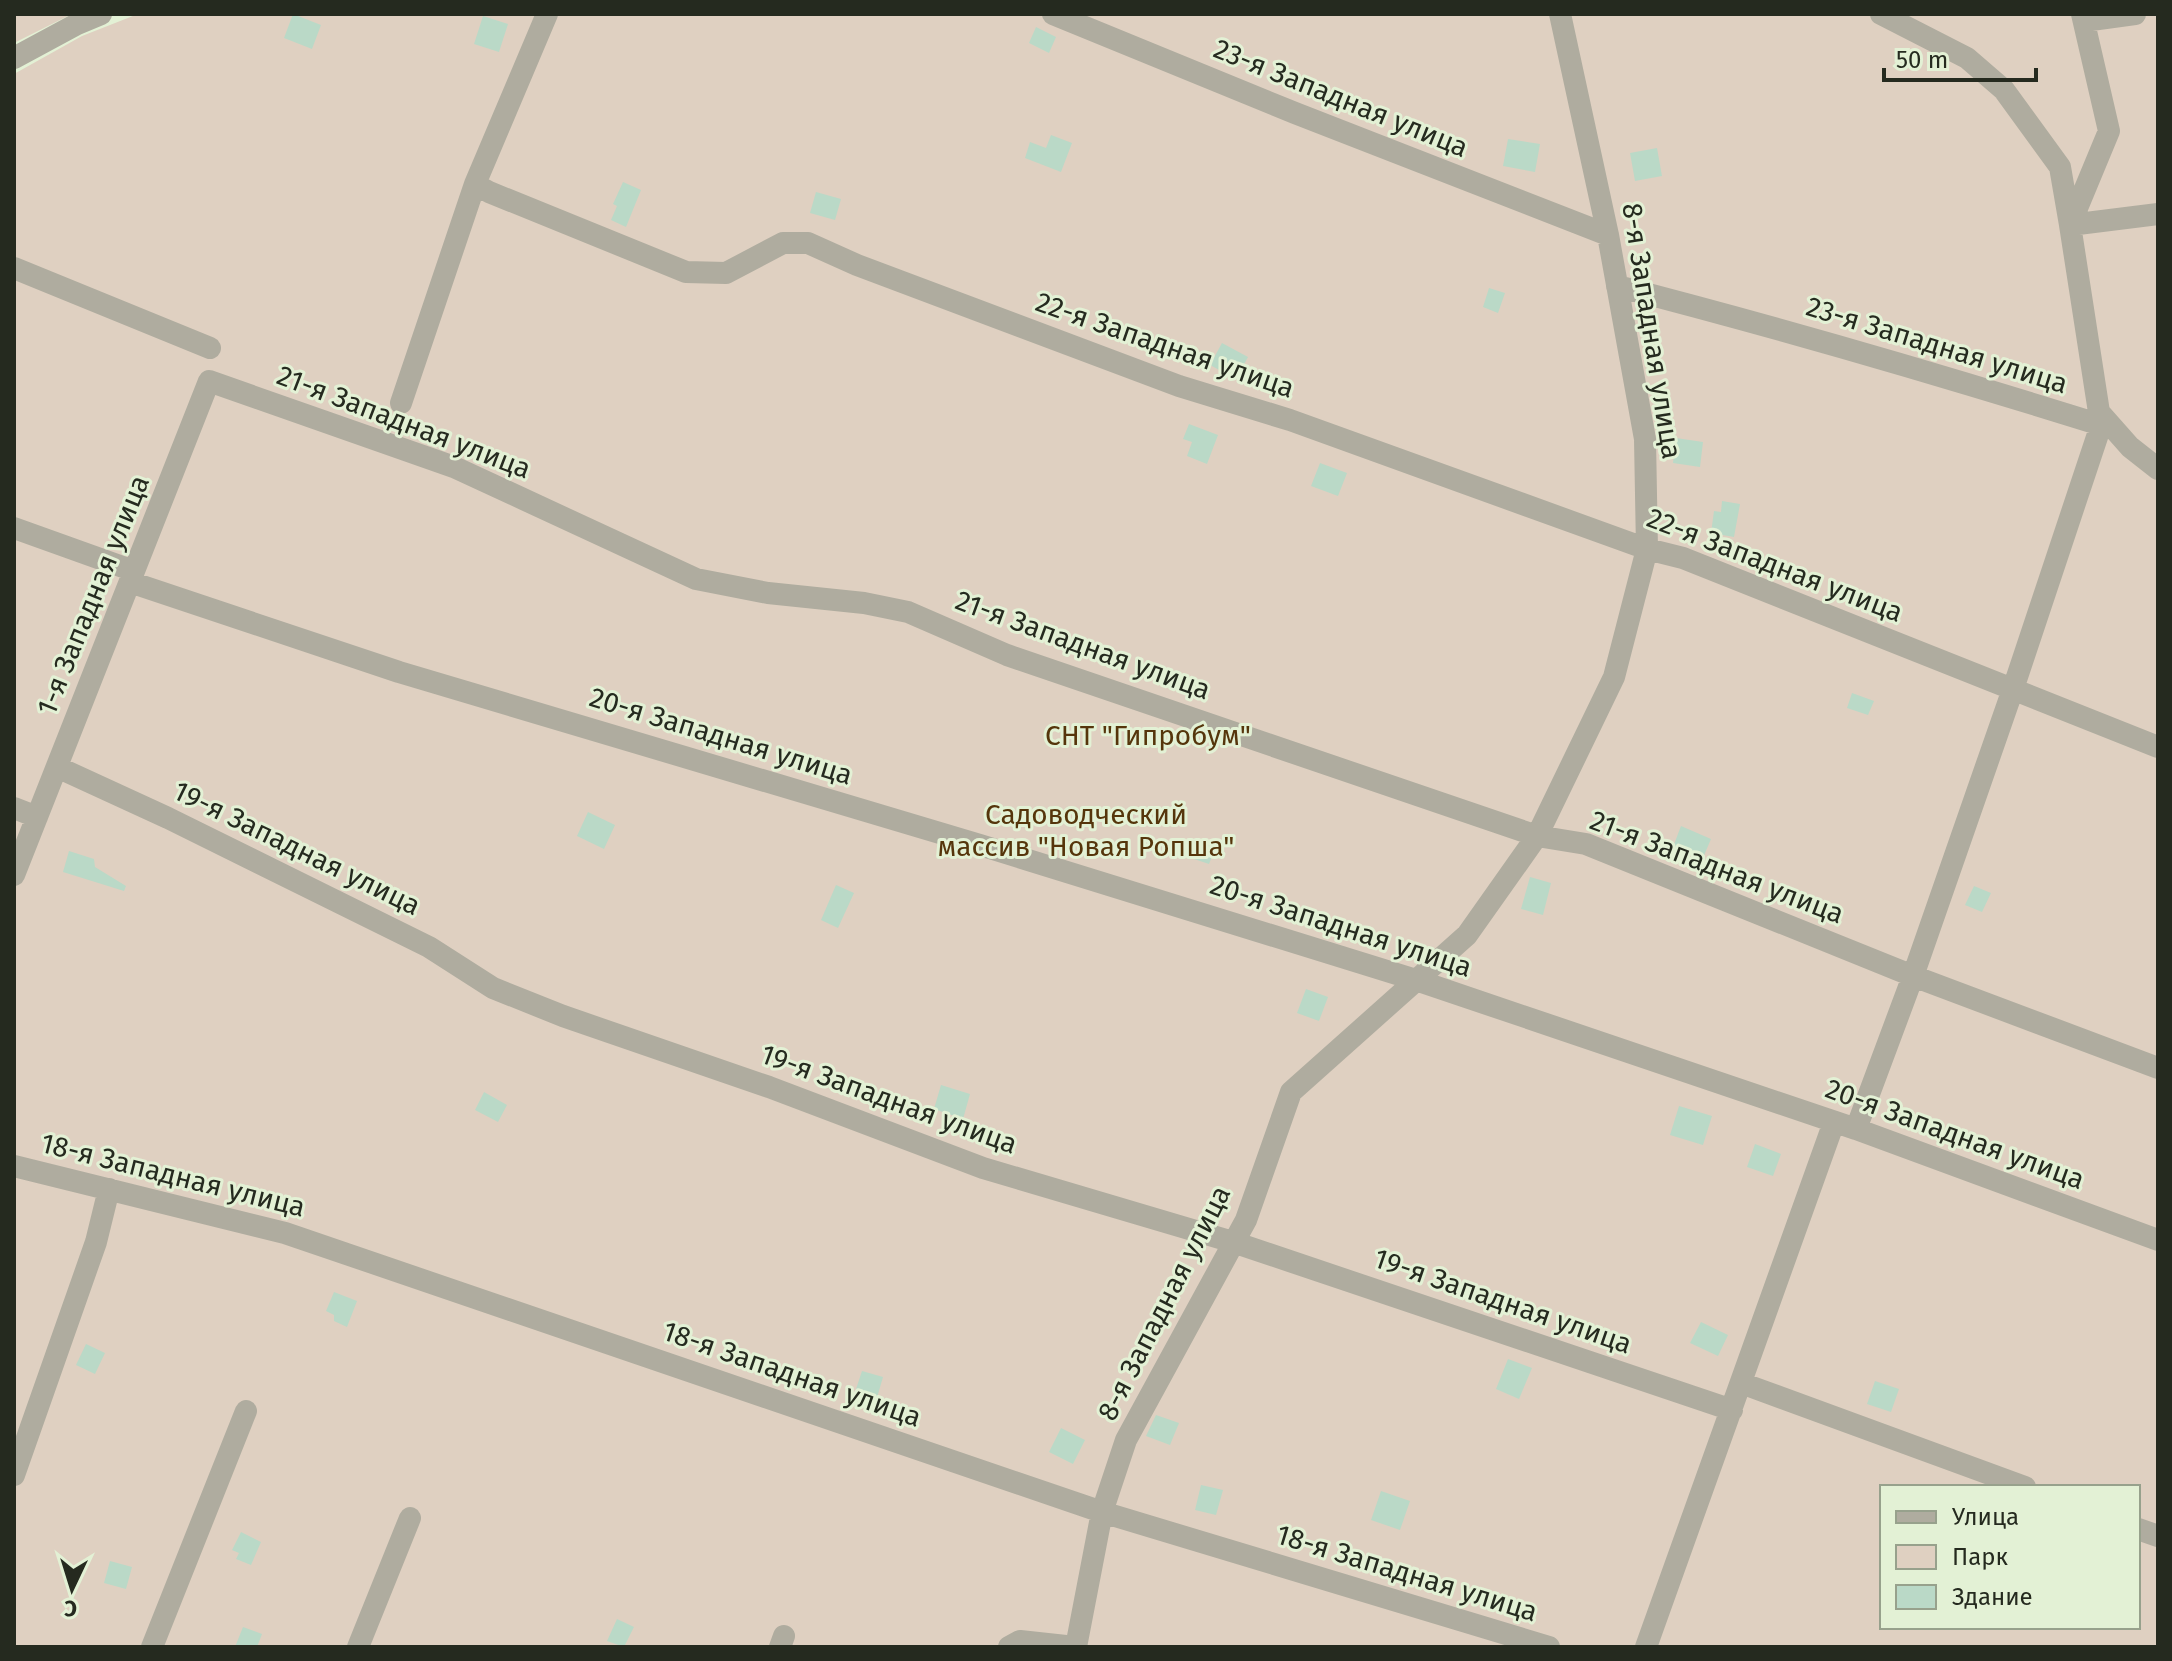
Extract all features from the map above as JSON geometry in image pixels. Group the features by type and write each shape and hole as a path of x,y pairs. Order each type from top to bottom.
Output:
{"street":[{"path":"14,58 101,14"},
{"path":"401,403 475,184 547,14"},
{"name":"23-я Западная улица","path":"1053,14 1295,113 1608,235"},
{"name":"8-я Западная улица","path":"1076,1647 1102,1512 1126,1440 1246,1220 1291,1092 1467,935 1537,836 1614,677 1647,549 1645,439 1608,235 1560,14"},
{"path":"1856,1129 2013,689 2100,418 2060,167 2004,90 1967,58 1881,14"},
{"path":"2070,225 2109,131 2083,17 2135,14"},
{"name":"22-я Западная улица","path":"475,184 686,272 726,273 783,243 808,243 857,265 1179,386 1290,420 1647,549 1683,558 2158,747"},
{"path":"2070,225 2158,214"},
{"path":"14,268 210,348"},
{"name":"23-я Западная улица","path":"1617,286 2100,418"},
{"name":"1-я Западная улица","path":"14,875 209,381"},
{"name":"21-я Западная улица","path":"209,381 454,467 696,579 768,593 864,603 908,612 1007,655 1537,836 1586,844 1913,976 2158,1068"},
{"path":"2100,418 2158,469"},
{"name":"20-я Западная улица","path":"14,528 132,577 399,672 980,845 1416,980 1856,1129 2158,1240"},
{"name":"19-я Западная улица","path":"57,767 168,818 429,947 493,988 535,1005 769,1087 983,1168 1233,1242 1732,1410"},
{"path":"14,808 37,817"},
{"path":"1646,1647 1834,1122"},
{"name":"18-я Западная улица","path":"14,1166 285,1233 1102,1512 1549,1647"},
{"path":"14,1475 96,1242 109,1189"},
{"path":"1741,1383 2020,1485"},
{"path":"152,1647 246,1411"},
{"path":"358,1647 410,1518"},
{"path":"1009,1647 1020,1641 1076,1647"}],"green space":[{"path":"14,14 72,14 14,43"},
{"name":"Садоводческий массив \"Новая Ропша\"","path":"138,14 2158,14 2158,1647 14,1647 14,74 82,36"}],"building":[{"path":"293,14 321,25 312,49 284,38"},
{"path":"483,16 508,24 499,52 474,44"},
{"path":"1036,27 1056,37 1049,53 1029,43"},
{"path":"1051,135 1072,143 1061,172 1025,158 1030,142 1046,148"},
{"path":"1508,139 1540,144 1535,172 1503,166"},
{"path":"1657,148 1662,176 1635,181 1630,153"},
{"path":"623,182 641,190 626,227 611,220 617,206 613,204"},
{"path":"816,192 841,199 835,220 810,213"},
{"path":"1489,288 1505,293 1498,313 1483,307"},
{"path":"1222,343 1248,357 1236,379 1210,365"},
{"path":"1189,424 1218,435 1207,464 1187,456 1192,442 1183,439"},
{"path":"1676,438 1703,442 1700,467 1673,463"},
{"path":"1320,463 1347,473 1338,496 1311,486"},
{"path":"1722,501 1740,504 1734,537 1711,533 1714,511 1721,512"},
{"path":"1852,693 1874,701 1868,715 1847,708"},
{"path":"588,812 615,825 604,849 577,836"},
{"path":"1681,826 1711,839 1702,860 1673,847"},
{"path":"1198,840 1216,846 1209,864 1191,858"},
{"path":"69,851 94,859 95,867 126,886 124,891 63,872"},
{"path":"1530,877 1551,883 1543,915 1521,909"},
{"path":"836,885 854,893 838,928 821,920"},
{"path":"1974,886 1991,893 1982,912 1965,905"},
{"path":"1306,989 1328,997 1319,1021 1297,1013"},
{"path":"941,1085 970,1094 963,1119 934,1109"},
{"path":"484,1092 507,1105 498,1122 475,1110"},
{"path":"1679,1106 1712,1116 1703,1145 1670,1135"},
{"path":"1755,1144 1781,1154 1773,1176 1747,1167"},
{"path":"334,1292 357,1301 347,1327 334,1321 334,1315 326,1311"},
{"path":"1701,1322 1728,1335 1718,1356 1690,1343"},
{"path":"86,1344 105,1353 95,1374 76,1365"},
{"path":"1508,1359 1532,1368 1519,1399 1496,1389"},
{"path":"862,1371 883,1377 876,1401 854,1395"},
{"path":"1875,1381 1899,1389 1891,1412 1867,1404"},
{"path":"1156,1415 1179,1423 1170,1445 1146,1436"},
{"path":"1061,1428 1085,1440 1073,1464 1049,1452"},
{"path":"1201,1485 1223,1490 1216,1515 1195,1510"},
{"path":"1381,1491 1410,1501 1400,1530 1371,1520"},
{"path":"241,1532 261,1542 251,1565 236,1559 239,1553 232,1550"},
{"path":"110,1561 132,1567 126,1589 104,1583"},
{"path":"617,1619 634,1627 624,1647 607,1641"},
{"path":"243,1627 262,1634 257,1647 235,1647"}],"park label":[{"name":"СНТ \"Гипробум\"","path":"1148,735"}]}
